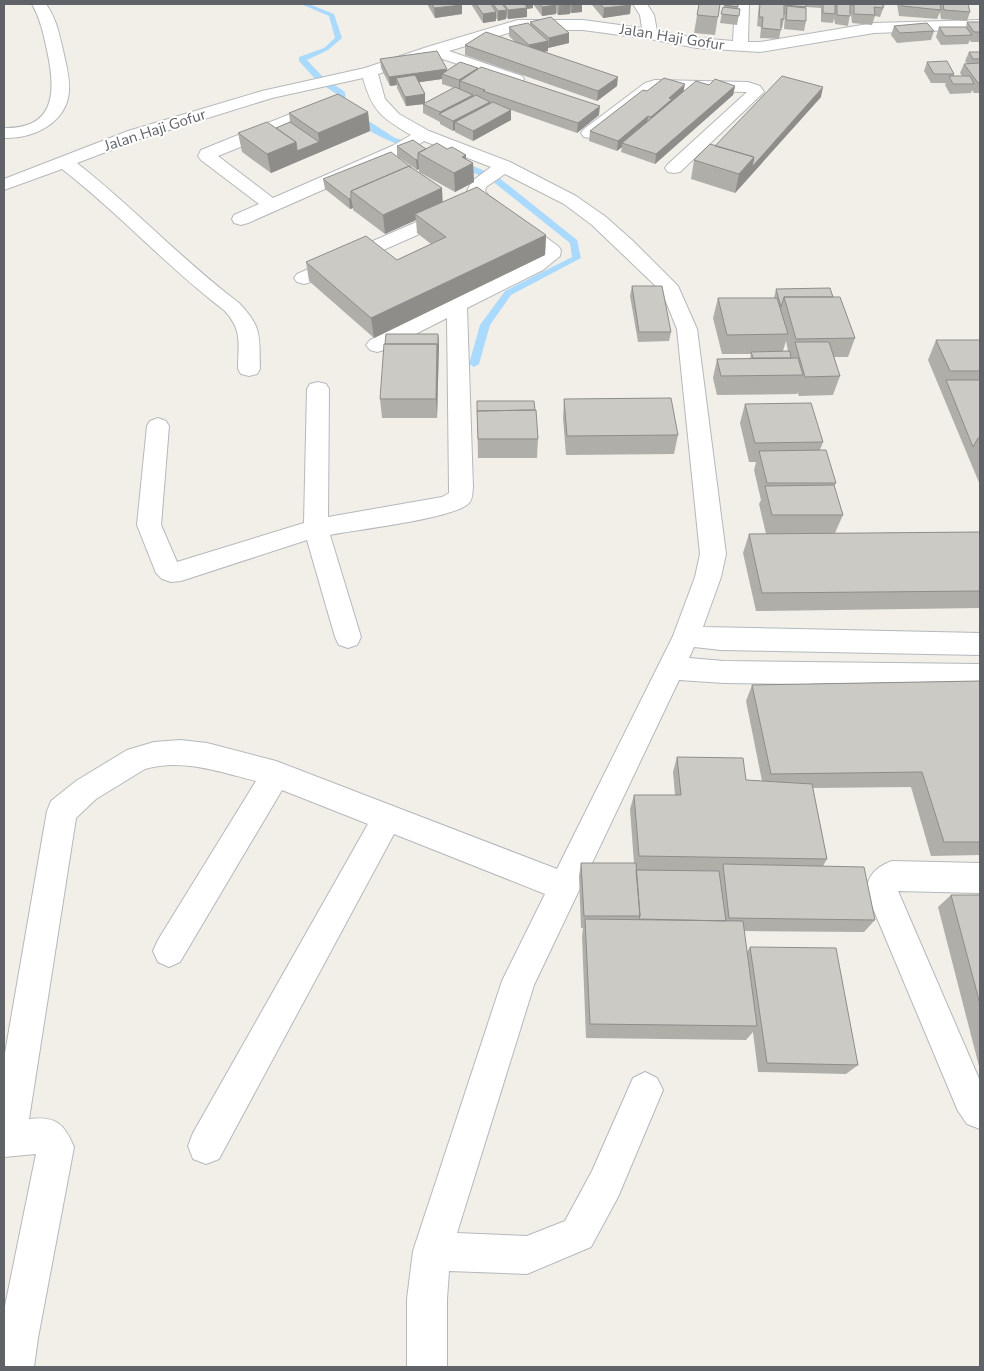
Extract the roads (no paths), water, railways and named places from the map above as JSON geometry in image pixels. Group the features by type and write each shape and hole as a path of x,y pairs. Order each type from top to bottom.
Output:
{"street":[{"path":"4,133 25,154 60,102 61,88 58,62 48,15 38,4"},
{"path":"640,4 647,15 650,34"},
{"path":"740,47 742,4"},
{"name":"Jalan Haji Gofur","path":"4,185 25,154 63,161 134,135 309,84 369,72 432,50 518,25 583,25 650,34 682,42 740,47 784,45 881,27 973,19"},
{"path":"432,50 534,86"},
{"path":"369,72 371,103 394,118 415,140 495,173 570,200 599,221 658,275 671,290 687,329 713,554 708,577 672,668 519,981 432,1251 427,1299 426,1367"},
{"path":"590,133 651,86 748,86 754,89 756,92 674,168"},
{"path":"271,205 207,156 207,154 321,107 336,106"},
{"path":"598,108 616,114"},
{"path":"241,219 415,140"},
{"path":"63,161 103,192 138,227 211,292 232,307 243,319 248,329 249,369"},
{"path":"378,345 536,266 550,256 551,250 482,200 476,191 478,185 495,173"},
{"path":"304,278 482,200"},
{"path":"158,426 149,525 165,566 171,572 181,571 316,528 447,505 460,498 460,372 457,306"},
{"path":"318,389 316,528 348,637"},
{"path":"686,636 980,644"},
{"path":"672,668 734,672 980,676"},
{"path":"14,1367 56,1147 45,1135 6,1138 62,810 86,790 137,759 154,754 180,752 208,756 276,774 565,887"},
{"path":"169,952 276,774"},
{"path":"206,1146 387,818"},
{"path":"980,878 892,876 887,878 882,887 883,894 970,1099 980,1111"},
{"path":"432,1251 526,1255 578,1234 605,1184 645,1090"}],"waterway":[{"path":"304,4 332,15 339,38 326,49 302,59 320,79 342,94 342,103 350,113 392,140 414,146"},
{"path":"458,163 494,178 574,242 577,258 508,293 485,325 474,364"}]}
